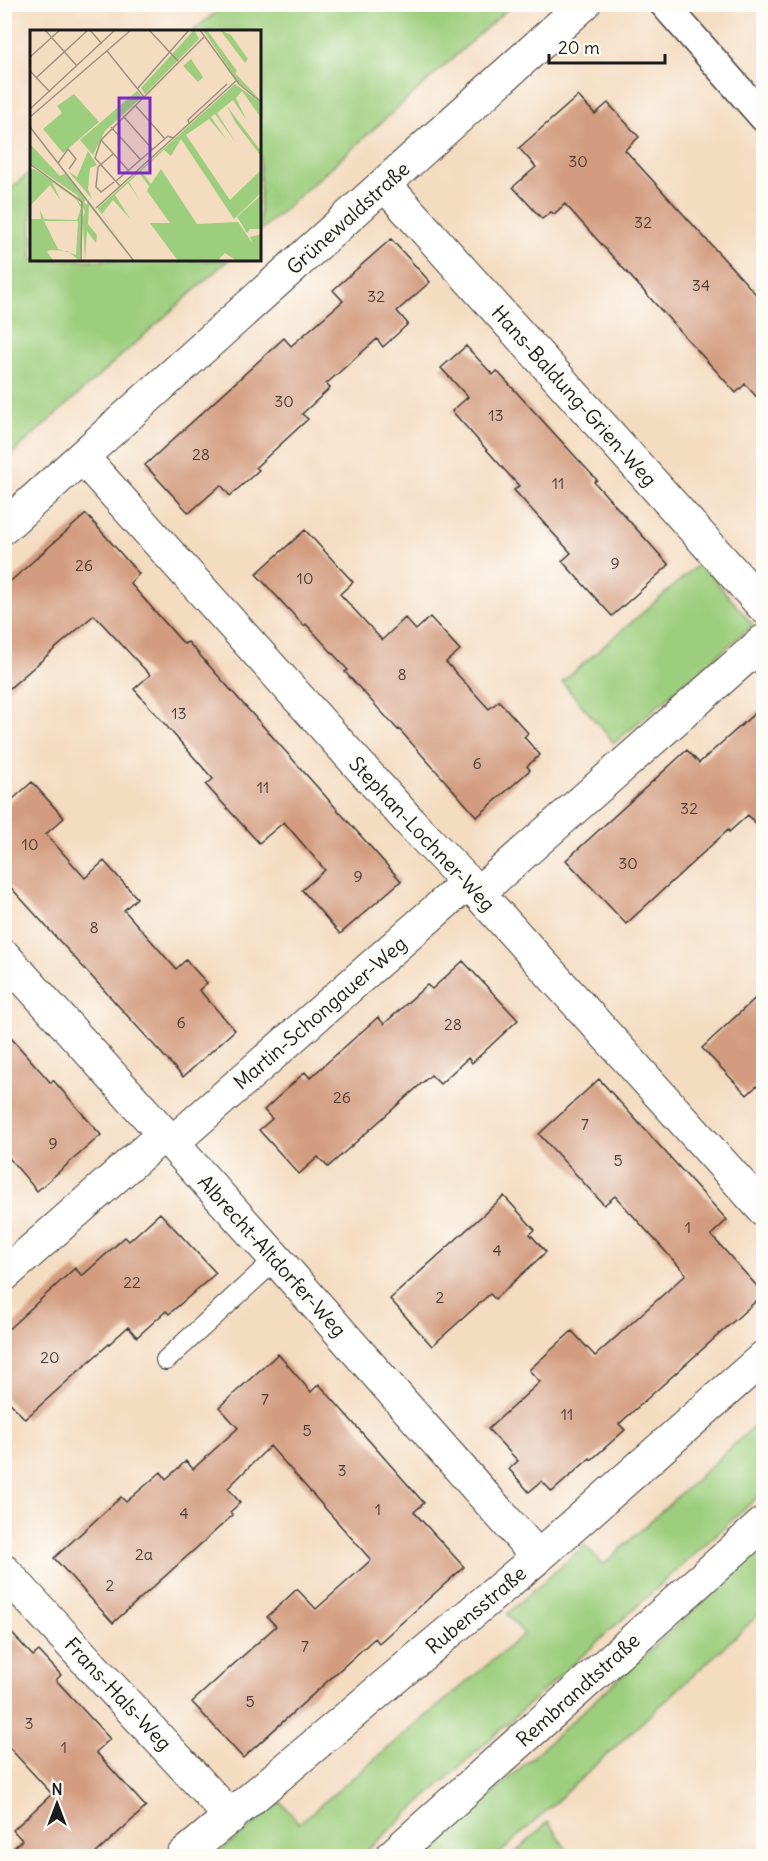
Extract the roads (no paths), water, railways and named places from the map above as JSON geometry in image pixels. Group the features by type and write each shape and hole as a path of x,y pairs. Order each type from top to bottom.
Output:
{"street":[{"name":"Grünewaldstraße","path":"4,527 584,4"},
{"path":"664,4 764,118"},
{"name":"Hans-Baldung-Grien-Weg","path":"385,185 764,606"},
{"name":"Stephan-Lochner-Weg","path":"82,457 764,1210"},
{"name":"Martin-Schongauer-Weg","path":"4,1275 472,888 764,641"},
{"name":"Albrecht-Altdorfer-Weg","path":"4,956 276,1259 538,1557"},
{"name":"Rubensstraße","path":"183,1857 538,1557 764,1357"},
{"name":"Rembrandtstraße","path":"392,1857 764,1523"},
{"name":"Frans-Hals-Weg","path":"4,1571 231,1817"}],"lane":[{"path":"166,1360 276,1259"}]}
